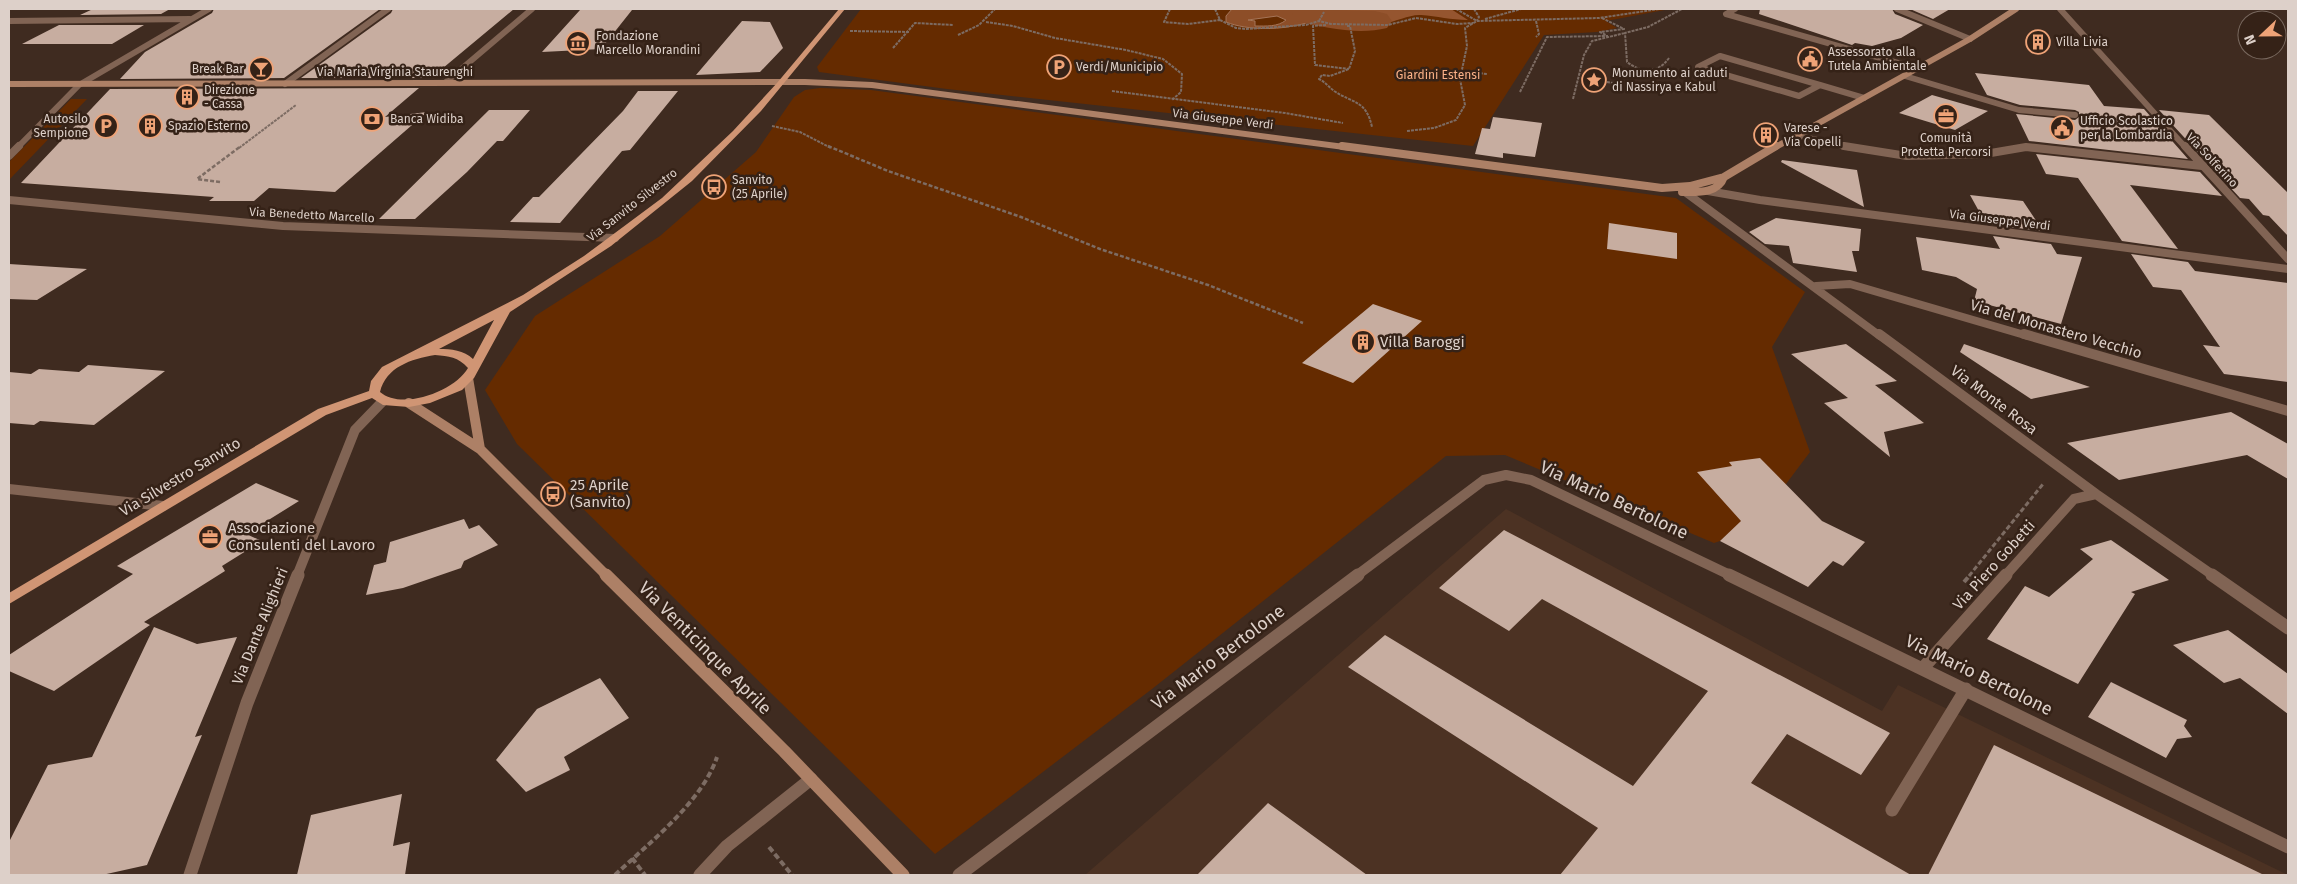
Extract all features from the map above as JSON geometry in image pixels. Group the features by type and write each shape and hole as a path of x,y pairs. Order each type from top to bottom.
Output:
{"main road":[{"path":"781,82 837,9"},
{"path":"781,82 842,9"},
{"path":"1662,188 1690,186 1724,177 1795,135 1970,40 2016,9"},
{"name":"Via Maria Virginia Staurenghi","path":"9,84 781,82"},
{"name":"Via Giuseppe Verdi","path":"781,82 872,85 1662,188"},
{"name":"Via Sanvito Silvestro","path":"418,355 506,309 615,238 665,200 712,156 781,82"},
{"path":"1662,188 1667,191 1708,191 1721,184 1724,177"},
{"name":"Via Sanvito Silvestro","path":"468,378 506,309"},
{"path":"468,378 458,387 444,394 409,403 378,397 373,385 378,376 402,360 434,352 462,354 470,360 473,367"},
{"path":"468,378 480,449"},
{"name":"Via Silvestro Sanvito","path":"9,599 322,412 378,397"},
{"name":"Via Venticinque Aprile","path":"409,403 480,449 812,778 903,875"}],"street":[{"path":"9,156 79,85 209,9"},
{"path":"285,84 388,9"},
{"path":"446,82 532,9"},
{"path":"1735,9 1726,14 1905,65 1919,67"},
{"path":"1897,9 1970,40"},
{"name":"Via Solferino","path":"2060,9 2288,259"},
{"path":"9,21 190,20"},
{"path":"1821,85 1799,96 1698,67 1720,56 1821,85 1864,98"},
{"path":"1905,76 2020,110 2075,115"},
{"path":"1795,135 1829,144 1906,156 1985,154 2026,147 2202,166"},
{"name":"Via Giuseppe Verdi","path":"1708,191 1760,200 2288,269"},
{"name":"Via Monte Rosa","path":"1685,192 1816,286 2096,494 2288,628"},
{"name":"Via Benedetto Marcello","path":"9,200 283,226 615,238"},
{"name":"Via del Monastero Vecchio","path":"1816,286 1840,283 1850,284 2288,411"},
{"name":"Via Dante Alighieri","path":"190,875 247,703 355,430 378,397"},
{"name":"Via Mario Bertolone","path":"959,875 1484,480 1506,475 1531,480 1923,668 2288,847"},
{"path":"9,489 164,506"},
{"name":"Via Piero Gobetti","path":"1923,668 2074,499 2096,494"},
{"path":"1892,810 1966,690"},
{"path":"700,875 727,846 812,778"}],"path":[{"path":"958,34 978,28 986,22 996,9"},
{"path":"1170,9 1164,22 1188,24 1220,20 1236,28 1246,29 1306,25 1318,21 1350,26 1355,51 1349,69"},
{"path":"1215,9 1220,20"},
{"path":"1456,9 1477,21 1599,18 1659,9"},
{"path":"1474,9 1479,17 1477,21"},
{"path":"1399,130 1434,128 1456,120 1465,105 1460,88 1460,71 1469,45 1465,28 1477,21 1520,9"},
{"path":"1520,92 1547,37 1608,36 1625,33 1648,28 1682,9"},
{"path":"1318,21 1324,12"},
{"path":"1349,69 1315,65 1313,26 1331,24 1388,25 1416,18 1457,24 1474,23"},
{"path":"1599,18 1624,29 1600,32 1608,36"},
{"path":"1535,21 1539,34 1536,37"},
{"path":"986,22 1013,26 1055,38 1126,50 1163,59 1182,74 1181,92 1172,100"},
{"path":"893,48 915,23 953,25"},
{"path":"844,31 910,32"},
{"path":"1625,33 1627,62 1632,66 1640,70 1660,69 1669,58"},
{"path":"1572,99 1584,55 1592,42 1608,36"},
{"path":"1349,69 1330,76 1322,75 1319,78 1324,80 1333,91 1356,101 1370,113 1372,127 1381,128"},
{"path":"1460,71 1487,74"},
{"path":"1599,81 1621,84"},
{"path":"1112,91 1285,113 1343,123"},
{"path":"220,182 197,179 300,102"},
{"path":"768,126 800,132 822,144 888,171 1021,218 1100,249 1208,286 1303,323"},
{"path":"1961,586 2045,482"},
{"path":"614,875 682,808 706,780 716,764 717,757"},
{"path":"769,848 792,875"},
{"path":"632,858 645,875"}],"shaded area":[{"path":"1232,9 1330,9 1309,14 1307,16 1309,22 1276,28 1255,28 1235,25 1226,22 1226,16","holes":["1277,16 1286,20 1276,25 1263,26 1255,26 1255,21 1248,20"]},
{"path":"1336,9 1451,9 1468,20 1417,15 1389,22 1355,24 1306,18"},
{"path":"1506,509 1882,711 1898,685 2288,875 1085,875"}],"green space":[{"name":"Giardini Estensi","path":"861,9 1670,9 1606,21 1617,28 1597,32 1544,35 1473,146 947,89 819,72 817,67"},
{"path":"820,88 871,90 1676,198 1805,292 1772,347 1810,452 1786,484 1720,541 1714,543 1505,455 1446,456 1152,689 935,854 517,444 485,390 535,316 660,236 756,152 794,97 805,90"},
{"path":"71,99 87,99 9,180 9,162"}],"building":[{"path":"93,9 170,9 161,14 80,15"},
{"path":"214,9 380,9 284,78 120,79 145,52 212,13"},
{"path":"393,9 514,9 431,78 301,78 391,13"},
{"path":"1760,9 1892,9 1895,14 1923,25 1901,38 1872,46 1855,43 1852,45 1759,14"},
{"path":"1910,9 1950,9 1933,19"},
{"path":"580,10 632,10 601,49 542,52"},
{"path":"742,21 770,22 783,48 760,72 696,75"},
{"path":"59,25 144,25 112,44 22,44"},
{"path":"1975,73 2089,85 2104,106 2144,109 2188,159 2029,141 2016,114 2075,120 2079,117 2079,112 2075,110 2020,105 1987,95"},
{"path":"419,88 385,117 427,112 335,192 269,188 254,201 209,201 214,197 21,183 110,89"},
{"path":"638,91 678,91 630,150 622,151 560,223 510,222 533,197 539,197 623,111"},
{"path":"1932,95 1988,111 1955,130 1899,113"},
{"path":"489,110 530,110 503,141 497,141 467,172 415,219 379,219"},
{"path":"2159,110 2209,115 2288,193 2288,236 2269,216 2263,215 2249,199 2240,198"},
{"path":"1493,117 1542,123 1535,157 1503,153 1503,158 1475,154 1482,128 1490,129"},
{"path":"2036,154 2200,172 2222,196 2130,185 2178,249 2122,241 2078,178 2046,174"},
{"path":"1782,160 1857,170 1864,207 1781,162"},
{"path":"1970,195 2023,201 2043,231 1986,224"},
{"path":"1776,218 1861,229 1859,251 1852,251 1857,272 1793,263 1789,246 1765,244 1749,232"},
{"path":"1609,223 1677,233 1677,259 1607,249"},
{"path":"1993,236 2051,244 2057,254 2082,257 2061,324 1974,301 1977,289 1956,277 1922,270 1916,237 2000,249"},
{"path":"2131,254 2188,262 2195,271 2288,283 2288,382 2224,374 2203,345 2220,347 2181,290 2153,287"},
{"path":"9,264 87,269 37,300 9,299"},
{"name":"Villa Baroggi","path":"1373,304 1422,321 1353,383 1302,363"},
{"path":"1846,344 1897,381 1875,385 1924,423 1884,432 1890,457 1824,403 1848,398 1791,354"},
{"path":"1964,344 2090,387 2031,399 1960,352"},
{"path":"88,365 165,371 94,425 40,421 34,425 9,423 9,372 31,374 39,369 79,372"},
{"path":"2231,412 2288,444 2288,479 2247,455 2119,480 2067,443"},
{"path":"1760,458 1822,521 1865,542 1843,566 1833,561 1808,587 1720,541 1741,521 1697,472 1732,466 1729,462"},
{"path":"256,483 299,501 246,534 262,541 222,566 225,571 144,622 150,625 54,691 9,671 9,655 133,574 117,566"},
{"path":"464,519 469,529 479,525 498,545 464,561 461,568 403,588 366,595 374,565 386,562 390,542"},
{"path":"1504,530 1890,733 1861,775 1787,734 1751,783 1911,875 1560,875 1598,828 1348,667 1385,635 1633,786 1708,691 1542,599 1509,631 1439,588"},
{"path":"2111,540 2169,580 2131,592 2135,594 2078,684 1987,639 2025,586 2049,597 2093,559 2080,549"},
{"path":"154,627 197,644 237,637 195,737 202,735 147,865 102,875 9,875 9,842 48,765 92,757"},
{"path":"2228,630 2288,674 2288,714 2240,678 2224,683 2173,645"},
{"path":"600,678 629,718 564,757 570,770 526,792 496,760 537,709"},
{"path":"2111,682 2187,720 2184,726 2192,737 2177,739 2166,758 2088,717"},
{"path":"1994,745 2264,875 1928,875"},
{"path":"402,794 393,846 410,842 405,875 297,875 311,815"},
{"path":"1268,803 1367,875 1197,875"}],"waterway":[{"path":"1309,14 1348,20 1375,21"}],"place":[{"name":"Villa Livia","path":"2038,42"},
{"name":"Fondazione Marcello Morandini","path":"578,43"},
{"name":"Assessorato alla Tutela Ambientale","path":"1810,59"},
{"name":"Verdi/Municipio","path":"1059,67"},
{"name":"Break Bar","path":"261,69"},
{"name":"Monumento ai caduti di Nassirya e Kabul","path":"1594,80"},
{"name":"Direzione - Cassa","path":"187,97"},
{"name":"Comunità Protetta Percorsi","path":"1946,116"},
{"name":"Banca Widiba","path":"372,119"},
{"name":"Autosilo Sempione","path":"106,126"},
{"name":"Spazio Esterno","path":"150,126"},
{"name":"Ufficio Scolastico per la Lombardia","path":"2062,128"},
{"name":"Varese - Via Copelli","path":"1766,135"},
{"name":"Sanvito (25 Aprile)","path":"714,187"},
{"name":"Villa Baroggi","path":"1363,342"},
{"name":"25 Aprile (Sanvito)","path":"553,494"},
{"name":"Associazione Consulenti del Lavoro","path":"210,537"}]}
